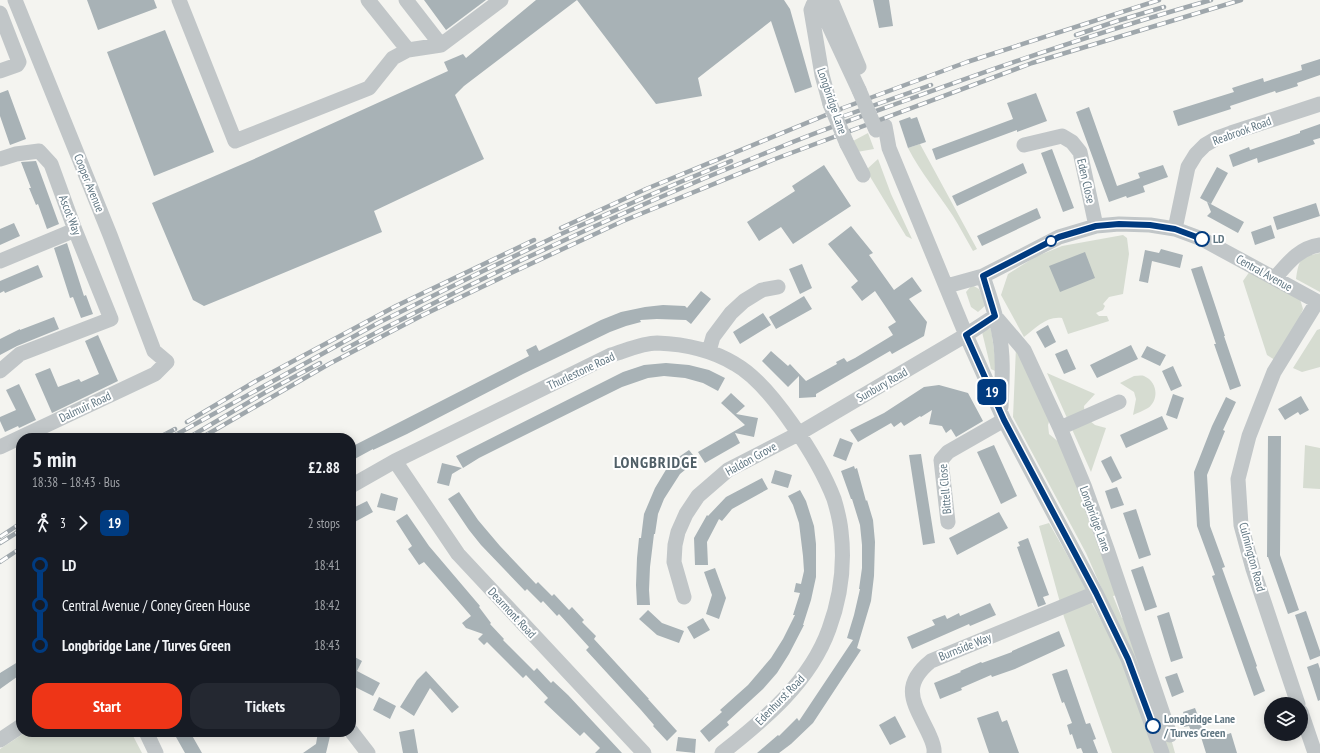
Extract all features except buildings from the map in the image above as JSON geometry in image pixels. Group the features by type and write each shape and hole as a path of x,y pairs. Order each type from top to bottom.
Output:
{"street":[{"name":"Cooper Avenue","path":"15,0 110,235 154,351 167,362"},
{"path":"179,0 235,140 369,88 394,58 408,50 442,45 501,0"},
{"path":"368,0 408,50"},
{"path":"406,0 442,45"},
{"name":"Longbridge Lane","path":"863,175 847,144 830,104 819,61 811,10 813,5 822,1 864,89 947,286 966,335 1003,416 1096,593 1128,659 1162,753"},
{"path":"0,13 20,62 17,65 0,72"},
{"name":"Reabrook Road","path":"1175,229 1188,167 1196,154 1205,145 1217,138 1231,133 1320,104"},
{"name":"Eden Close","path":"1024,145 1062,136 1072,142 1080,152 1096,226"},
{"name":"Ascot Way","path":"0,159 16,154 39,151 51,164 75,230 111,319 20,354 0,371"},
{"name":"Central Avenue","path":"983,276 1059,237 1096,226 1119,224 1150,225 1175,229 1202,239 1318,302"},
{"path":"0,262 75,230"},
{"path":"1275,278 1300,252 1312,246 1320,245"},
{"path":"947,286 983,276"},
{"name":"Longbridge Lane","path":"983,276 1000,334 1003,416"},
{"path":"709,352 713,337 731,313 744,301 762,290 778,287"},
{"name":"Culmington Road","path":"1296,697 1241,525 1238,479 1249,436 1274,372 1318,302"},
{"path":"966,335 995,316"},
{"name":"Longbridge Lane","path":"995,316 1024,350 1060,428 1085,488 1102,535 1170,735"},
{"name":"Sunbury Road","path":"798,434 966,335"},
{"name":"Thurlestone Road","path":"356,483 395,461 611,355 638,346 656,343 686,346 709,352 736,364 748,373 769,394 798,434"},
{"name":"Dalmuir Road","path":"30,433 155,374 167,362"},
{"path":"1060,428 1120,402"},
{"name":"Bittell Close","path":"948,522 940,460 948,452 1003,416"},
{"name":"Haldon Grove","path":"684,597 674,562 675,545 678,532 686,514 698,496 728,470 798,434"},
{"name":"Edenhurst Road","path":"722,753 754,728 800,681 823,643 829,629 838,597 841,579 842,545 838,515 834,500 823,475 798,434"},
{"name":"Dalmuir Road","path":"0,447 16,439"},
{"name":"Dearmont Road","path":"395,461 458,554 644,753"},
{"name":"Burnside Way","path":"934,753 932,742 912,700 911,691 921,669 931,661 1096,593"},
{"path":"0,740 16,729"},
{"path":"1308,732 1315,753"},
{"path":"148,737 156,753"},
{"path":"355,737 364,752"}],"shaded area":[{"path":"868,133 874,149 857,152 853,141"},
{"path":"920,144 977,249 973,251 953,216 908,148"},
{"path":"878,159 891,194 912,239 906,236 866,170"},
{"path":"1123,235 1127,238 1129,254 1123,294 1109,297 1103,304 1105,306 1103,310 1096,313 1099,316 1107,316 1109,321 1068,334 1062,318 1056,318 1042,323 1024,337 1001,295 1008,274 1035,257 1062,246"},
{"path":"1320,253 1320,292 1296,279 1298,267 1302,260 1308,256"},
{"path":"1250,271 1300,299 1303,309 1297,324 1275,360 1267,355 1243,281"},
{"path":"972,285 979,289 986,305 978,312 971,307 966,292"},
{"path":"991,328 997,372 991,369 982,332"},
{"path":"1320,329 1320,367 1302,372 1293,368 1317,330"},
{"path":"1016,347 1050,419 1048,425 1049,434 1060,443 1083,498 1117,595 1113,596 1122,618 1129,617 1175,753 1167,753 1132,657 1086,553 1013,417"},
{"path":"1047,373 1095,394 1084,406 1085,417 1095,425 1106,428 1091,472"},
{"path":"1134,376 1143,376 1149,379 1154,387 1155,396 1152,405 1133,415 1136,399 1134,392 1120,383"},
{"path":"1305,445 1320,448 1320,489 1303,488"},
{"path":"1049,523 1086,588 1092,604 1124,661 1155,753 1112,753 1064,617 1039,526"},
{"path":"18,737 134,737 142,753 0,753 0,749"}],"railway":[{"path":"561,228 646,189 843,108 967,62 1159,0"},
{"path":"343,350 451,294 560,242 671,192 798,140 1020,60 1211,0"},
{"path":"210,433 329,364 421,316 623,221 775,159 1032,63 1241,0"},
{"path":"1076,35 1164,7"},
{"path":"844,116 931,85"},
{"path":"179,433 378,323 483,271 561,234 731,161"},
{"path":"187,422 256,381 396,306 534,240"},
{"path":"196,433 266,392 320,363"},
{"path":"167,433 175,429"},
{"path":"0,537 16,526"},
{"path":"0,543 16,533"},
{"path":"0,562 16,551"}],"bus line":[{"name":"19","path":"1153,726 1128,659 1096,593 1004,420 966,335 995,316 983,276 1059,237 1096,226 1119,224 1150,225 1175,229 1202,239"}],"place":[{"name":"LD","path":"1202,239"},
{"name":"Longbridge Lane / Turves Green","path":"1153,726"}],"district":[{"name":"LONGBRIDGE","path":"656,462"}]}
